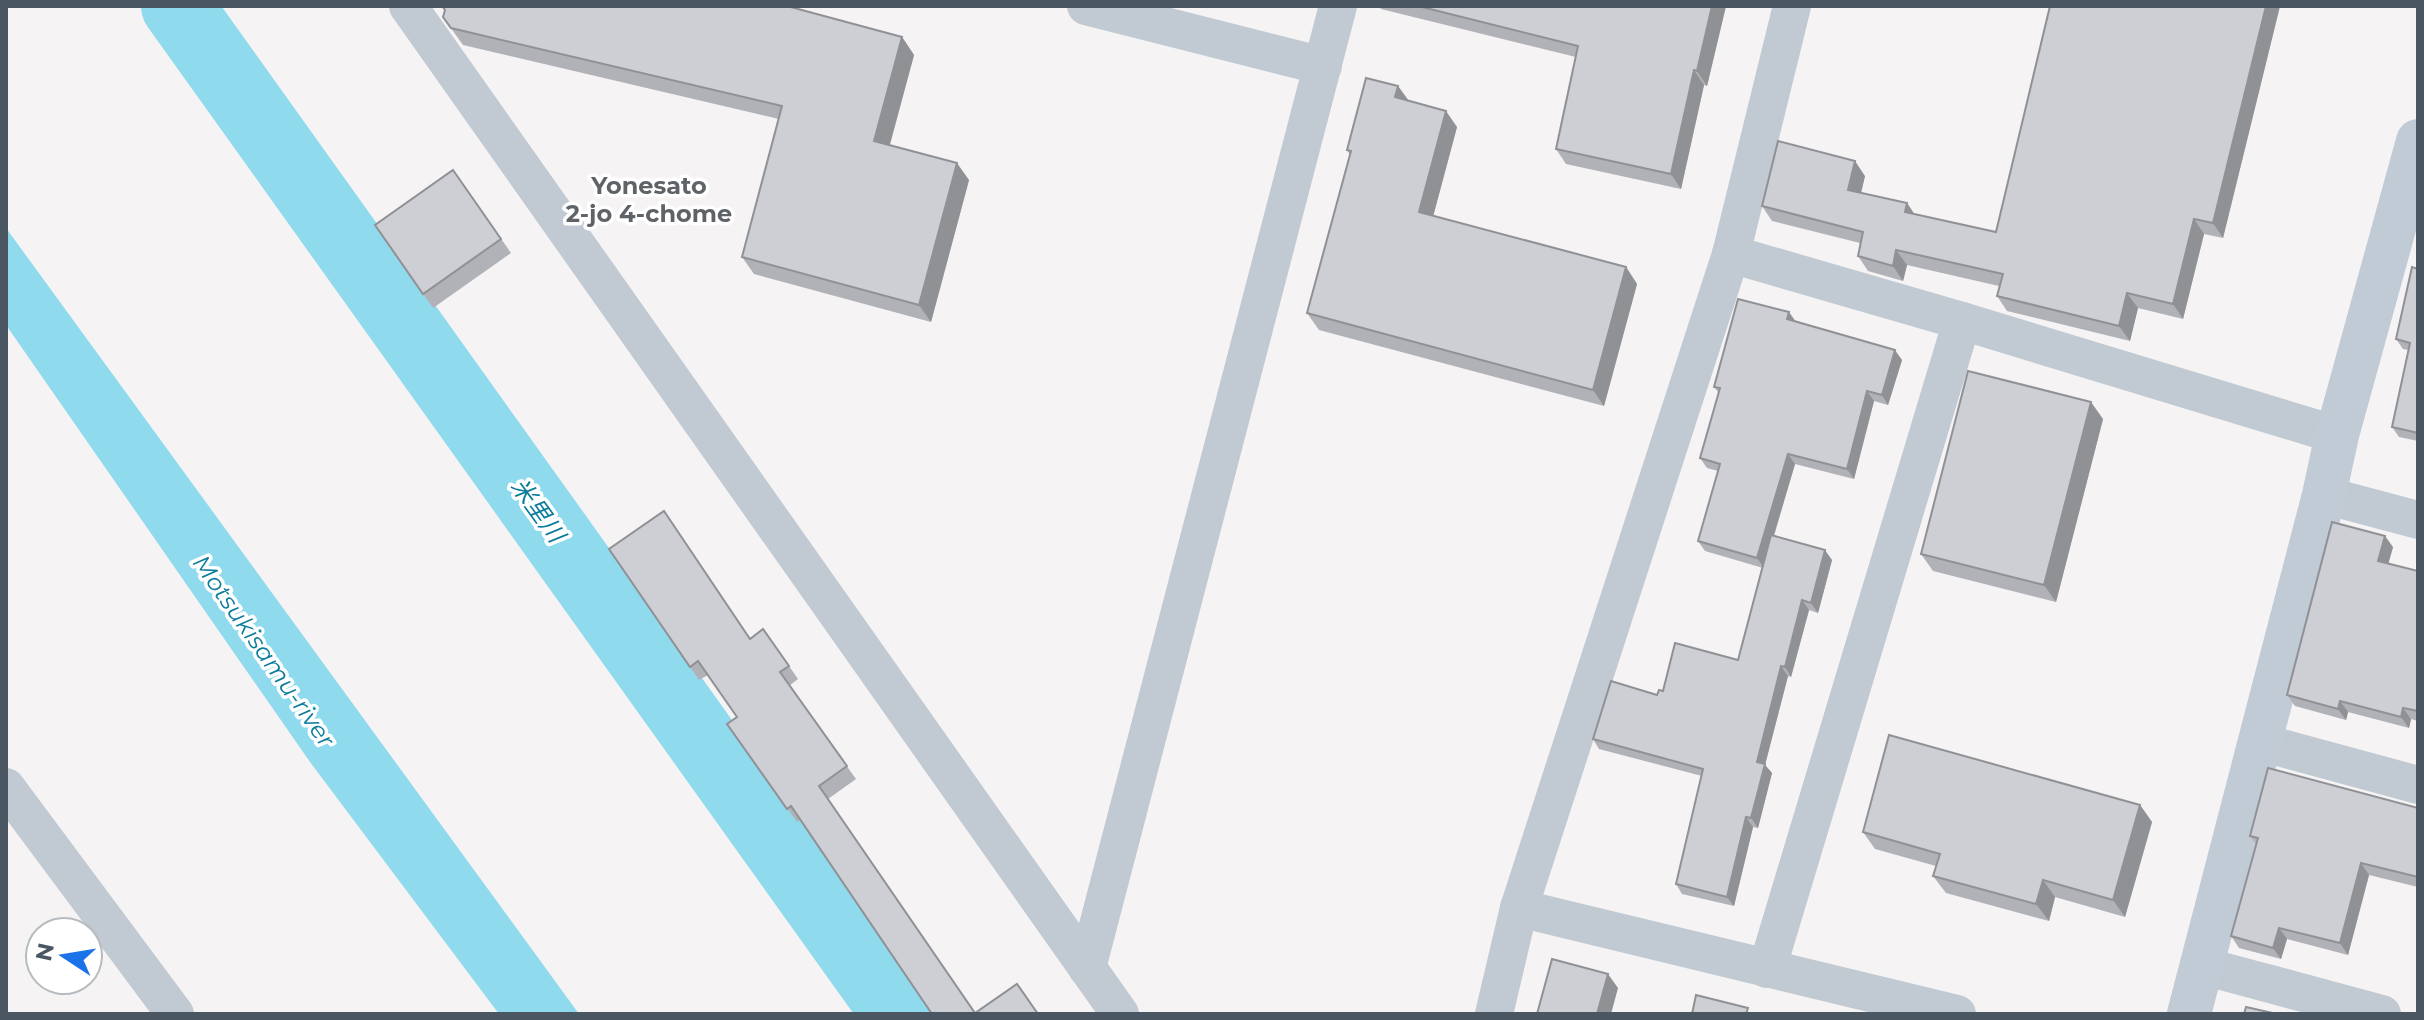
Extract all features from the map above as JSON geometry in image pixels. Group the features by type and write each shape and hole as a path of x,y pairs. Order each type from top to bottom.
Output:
{"street":[{"path":"408,6 1120,1014"},
{"path":"1086,6 1323,66"},
{"path":"1087,968 1338,6"},
{"path":"1494,1014 1519,908 1731,254 1792,6"},
{"path":"2189,1014 2337,435 2403,248 2418,141"},
{"path":"1731,254 2337,435"},
{"path":"1767,969 1962,321"},
{"path":"2324,495 2418,520"},
{"path":"2260,742 2418,785"},
{"path":"6,787 175,1014"},
{"path":"1519,908 1957,1014"},
{"path":"2203,966 2382,1014"}],"water":[{"name":"Motsukisamu-river","path":"6,228 579,1014 499,1014 310,762 6,325"}],"building":[{"path":"442,6 787,6 902,37 874,141 957,163 919,305 742,257 782,106 451,28 443,17 445,10"},
{"path":"1418,6 1712,6 1671,174 1556,149 1578,46"},
{"path":"2050,6 2266,6 2213,223 2194,219 2173,304 2127,293 2119,326 1997,296 2003,274 1896,250 1893,266 1858,256 1863,232 1762,206 1778,141 1855,161 1848,190 1907,203 1905,212 1996,232"},
{"path":"1366,78 1398,86 1395,97 1446,111 1419,212 1626,267 1593,390 1307,313 1351,151 1347,150"},
{"path":"453,170 501,239 423,294 375,225"},
{"path":"2412,267 2418,269 2418,433 2392,427 2410,343 2396,339"},
{"path":"1738,299 1789,312 1787,319 1895,350 1882,395 1867,391 1847,469 1788,454 1757,558 1698,541 1720,464 1700,458 1720,388 1714,387"},
{"path":"1968,371 2091,402 2044,585 1921,554"},
{"path":"664,511 750,639 763,629 789,666 780,672 847,766 819,786 975,1013 1017,984 1038,1014 932,1014 791,806 787,809 727,724 737,717 698,661 690,667 609,549"},
{"path":"2332,522 2385,536 2378,561 2418,571 2418,711 2403,708 2401,717 2340,701 2338,709 2287,695"},
{"path":"1771,535 1825,550 1811,603 1802,600 1785,667 1781,666 1757,762 1765,764 1751,818 1746,817 1727,897 1676,884 1703,769 1593,739 1611,681 1657,695 1659,690 1663,691 1675,643 1738,660"},
{"path":"1889,735 2140,805 2113,900 2043,880 2036,904 1933,876 1940,854 1863,832"},
{"path":"2268,768 2418,808 2418,877 2361,863 2340,943 2279,928 2273,948 2231,936 2258,838 2250,836"},
{"path":"1552,959 1608,974 1597,1014 1537,1014"},
{"path":"1696,995 1748,1008 1746,1014 1692,1014"},
{"path":"2246,1007 2277,1014 2244,1014"}],"waterway":[{"name":"米里川","path":"177,6 898,1014"}],"district":[{"name":"Yonesato 2-jo 4-chome","path":"649,199"}]}
